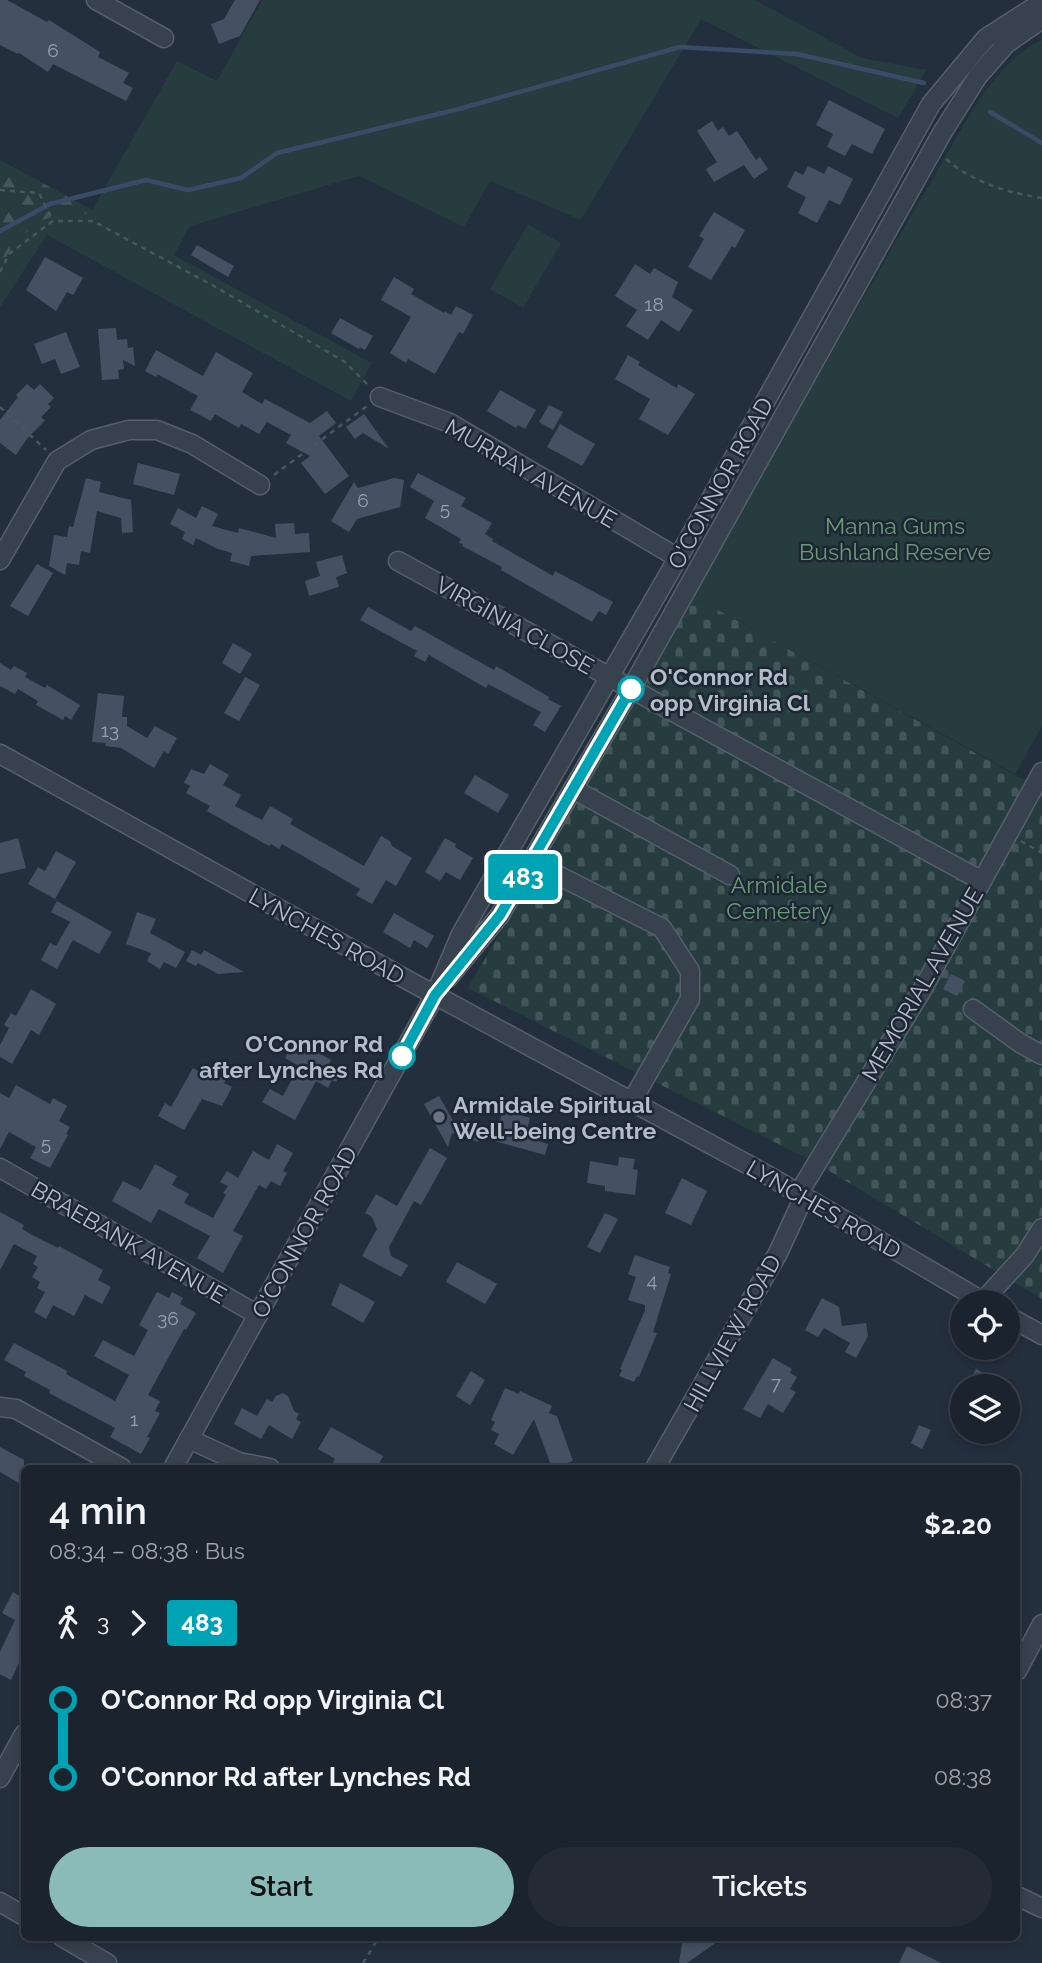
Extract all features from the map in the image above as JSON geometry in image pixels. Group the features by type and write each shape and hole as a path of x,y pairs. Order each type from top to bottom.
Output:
{"street":[{"path":"96,0 164,38"},
{"name":"O'CONNOR ROAD","path":"175,1465 435,995 461,934 678,558 931,104 986,38 1042,2"},
{"name":"O'CONNOR ROAD","path":"435,995 500,915 631,689 942,133 978,76 1006,44 1042,19"},
{"name":"MURRAY AVENUE","path":"374,391 450,423 678,558"},
{"path":"0,560 57,461 91,440 130,430 157,430 192,443 260,485"},
{"name":"VIRGINIA CLOSE","path":"398,561 982,881"},
{"name":"LYNCHES ROAD","path":"0,754 802,1195 964,1290"},
{"name":"MEMORIAL AVENUE","path":"802,1195 803,1186 922,990 1042,772"},
{"path":"573,789 730,875"},
{"path":"531,862 662,928 690,971 690,999 632,1101"},
{"path":"973,1009 1020,1043 1042,1055"},
{"name":"BRAEBANK AVENUE","path":"0,1168 258,1315"},
{"name":"HILLVIEW ROAD","path":"658,1465 778,1253 802,1195"},
{"path":"995,1290 1026,1255 1042,1228"},
{"path":"1020,1323 1042,1335"},
{"path":"0,1406 16,1409 117,1465"},
{"path":"189,1439 239,1462 254,1465"},
{"path":"1020,1665 1042,1624"},
{"path":"0,1778 21,1740"},
{"path":"1020,1897 1042,1908"},
{"path":"0,1902 21,1914"},
{"path":"69,1941 107,1963"}],"path":[{"path":"944,157 978,180 1016,194 1042,198"},
{"path":"0,190 39,192 52,221"},
{"path":"0,272 9,254 52,221 93,221 212,285 345,362 374,391"},
{"path":"0,407 50,454"},
{"path":"278,472 362,410"},
{"path":"1008,834 1042,853"},
{"path":"363,1963 377,1941"}],"green space":[{"path":"262,0 755,0 862,58 926,70 898,118 701,19 581,220 490,181 464,227 359,176 190,226 174,255 372,363 351,401 47,235 0,307 0,160 92,210 177,61 217,81"},
{"name":"Manna Gums Bushland Reserve","path":"1042,40 1042,726 1015,774 691,595 973,109 1012,61"},
{"path":"0,160 92,210 78,216 60,215 45,219 23,236 0,264"},
{"path":"528,224 561,243 523,308 490,289"},
{"name":"Armidale Cemetery","path":"691,595 1042,790 1042,1299 816,1163 468,988 581,794"}],"building":[{"path":"0,0 7,0 47,22 49,20 100,52 98,57 129,73 123,83 133,88 126,101 53,64 48,72 19,53 0,45"},
{"path":"235,0 260,0 240,36 219,44 211,24 224,19"},
{"path":"829,100 885,129 872,154 852,144 845,156 827,147 833,134 816,125"},
{"path":"712,121 718,131 723,127 729,136 737,131 756,160 760,157 768,169 754,179 744,165 714,182 706,169 717,162 697,131"},
{"path":"808,166 824,174 828,166 853,179 840,205 829,200 817,223 798,213 806,197 787,187 795,171 803,175"},
{"path":"714,212 745,230 711,280 688,267 704,239 699,236"},
{"path":"197,245 234,266 228,277 191,255"},
{"path":"45,257 83,278 73,295 67,292 56,311 26,290"},
{"path":"635,264 650,274 654,268 678,282 672,297 693,310 679,332 661,320 648,340 626,326 637,310 615,296"},
{"path":"394,277 414,289 411,294 444,313 445,311 451,315 456,306 473,315 463,334 459,332 435,374 408,359 406,363 390,353 411,317 381,300"},
{"path":"340,318 373,336 365,350 331,333"},
{"path":"116,328 117,340 127,339 128,348 133,347 135,366 123,360 124,369 118,370 119,379 102,380 98,329"},
{"path":"66,332 80,367 61,374 55,359 42,364 34,344"},
{"path":"156,350 203,376 216,352 253,373 242,392 262,404 265,399 310,423 327,411 336,423 319,436 349,476 325,494 301,463 310,456 286,443 291,435 267,422 259,434 241,424 239,428 215,414 211,421 190,410 198,396 157,374 156,377 145,371"},
{"path":"628,355 640,362 638,365 677,388 678,384 695,394 668,435 639,419 650,399 615,379"},
{"path":"27,384 34,390 40,384 54,398 48,404 51,407 41,417 45,420 16,455 0,443 0,420 18,397 16,395"},
{"path":"500,390 536,410 525,429 518,425 516,428 487,411"},
{"path":"549,405 563,412 553,430 539,422"},
{"path":"364,414 389,449 363,433 355,439 346,427"},
{"path":"560,424 595,444 582,466 547,447"},
{"path":"138,463 180,474 174,495 133,484"},
{"path":"418,473 466,498 461,506 492,523 485,534 493,539 492,541 553,576 555,571 613,602 606,615 599,611 592,622 462,546 463,544 459,543 461,539 425,518 434,501 410,487"},
{"path":"86,478 101,482 99,492 131,500 133,532 122,533 121,518 97,511 90,553 81,551 79,565 67,563 65,575 49,566 54,535 67,537 69,526 73,527"},
{"path":"394,478 404,480 400,507 357,519 349,532 331,521 354,482 358,488"},
{"path":"202,506 218,514 212,526 238,533 239,528 276,538 275,524 294,523 295,534 309,533 310,552 251,556 249,566 230,561 232,553 196,538 193,545 182,539 185,532 170,524 178,508 196,518"},
{"path":"342,555 347,573 336,577 339,587 309,596 305,581 320,576 316,562"},
{"path":"37,564 53,573 28,616 10,606"},
{"path":"368,607 411,631 415,626 494,670 496,666 561,706 545,732 533,725 541,712 488,684 486,688 429,655 425,662 414,656 417,651 360,620"},
{"path":"233,643 252,654 240,674 222,663"},
{"path":"0,663 11,670 14,666 27,673 25,677 45,688 47,685 80,705 71,720 65,716 63,720 36,705 38,701 18,689 15,694 0,686"},
{"path":"245,677 260,685 239,721 224,713"},
{"path":"98,693 124,696 122,717 127,717 127,726 147,738 155,726 177,738 168,754 164,751 154,768 121,748 92,742"},
{"path":"210,764 229,775 223,785 241,795 235,806 262,820 270,806 293,819 290,824 364,866 381,836 412,858 396,886 386,880 372,904 356,895 360,889 282,844 279,849 271,844 269,846 207,811 210,806 186,793 190,786 184,783 191,769 204,774"},
{"path":"475,775 509,795 498,813 464,793"},
{"path":"18,838 26,868 0,874 0,843"},
{"path":"445,838 473,858 460,880 446,872 440,881 425,872"},
{"path":"56,851 76,862 55,899 28,884 38,867 45,871"},
{"path":"57,901 112,932 99,954 73,940 57,969 41,960 50,943 56,946 70,922 51,912"},
{"path":"137,912 156,919 150,933 185,952 176,968 164,962 160,969 147,961 151,953 126,944"},
{"path":"394,913 434,936 427,948 414,940 410,948 383,932"},
{"path":"192,950 201,955 204,950 244,972 218,974 198,963 196,966 186,961"},
{"path":"951,974 965,981 957,996 943,989"},
{"path":"31,989 56,1004 39,1035 31,1030 12,1064 0,1057 0,1045 9,1028 4,1025 11,1013 16,1016"},
{"path":"295,1040 331,1060 329,1064 342,1071 336,1082 332,1080 328,1088 316,1081 295,1120 262,1102 270,1089 283,1096 299,1066 285,1058"},
{"path":"193,1068 206,1076 209,1071 226,1080 224,1083 232,1087 222,1106 202,1099 184,1130 158,1116 165,1103 171,1107"},
{"path":"16,1085 50,1104 53,1098 67,1106 59,1121 70,1127 66,1134 68,1135 50,1168 30,1158 36,1147 9,1132 0,1149 0,1093 9,1098"},
{"path":"439,1096 459,1131 464,1119 497,1131 503,1110 530,1118 525,1137 548,1144 545,1155 480,1137 478,1142 452,1133 448,1147 424,1104"},
{"path":"277,1144 293,1153 283,1171 287,1173 280,1186 271,1181 266,1189 259,1185 233,1231 243,1236 223,1273 197,1258 210,1236 159,1209 151,1223 112,1201 123,1181 141,1190 155,1164 177,1176 172,1185 189,1194 184,1203 213,1218 226,1195 223,1193 228,1186 220,1182 227,1171 238,1178 253,1151 269,1160"},
{"path":"430,1148 447,1158 421,1205 414,1201 389,1247 391,1256 408,1265 401,1277 362,1256 377,1229 372,1217 365,1213 376,1194 397,1206"},
{"path":"619,1157 635,1159 633,1169 638,1170 635,1195 605,1191 605,1186 587,1183 590,1161 618,1166"},
{"path":"682,1178 707,1191 691,1225 665,1213"},
{"path":"0,1212 24,1225 22,1229 34,1236 103,1270 98,1280 111,1287 102,1304 85,1295 74,1316 53,1305 46,1319 34,1312 45,1292 37,1288 40,1282 32,1277 38,1267 33,1264 37,1256 14,1244 0,1270"},
{"path":"605,1213 618,1219 600,1253 587,1247"},
{"path":"635,1255 670,1267 668,1273 671,1274 653,1332 657,1333 639,1377 637,1376 634,1382 619,1376 645,1310 645,1305 628,1300 636,1277 628,1274"},
{"path":"457,1262 497,1284 485,1304 446,1282"},
{"path":"340,1283 375,1302 363,1323 331,1305"},
{"path":"157,1292 169,1298 172,1292 183,1298 180,1304 196,1313 186,1330 184,1329 148,1395 160,1401 155,1411 160,1413 141,1454 110,1437 115,1428 49,1393 50,1390 24,1376 26,1372 4,1360 14,1343 67,1371 66,1374 115,1401 129,1375 94,1356 103,1340 134,1356 148,1330 139,1325"},
{"path":"822,1298 839,1307 842,1326 866,1323 868,1336 856,1358 845,1352 850,1343 824,1328 818,1337 805,1330"},
{"path":"773,1358 792,1369 790,1373 797,1377 790,1389 796,1392 783,1413 768,1404 760,1418 743,1409"},
{"path":"471,1371 485,1380 470,1405 456,1396"},
{"path":"505,1388 519,1394 520,1391 552,1406 549,1413 557,1416 573,1461 551,1465 534,1419 513,1455 494,1444 499,1434 491,1430 495,1422 491,1420"},
{"path":"283,1393 288,1396 294,1411 299,1414 296,1419 301,1422 292,1439 269,1425 261,1439 234,1424 242,1408 257,1416 267,1399 272,1402 276,1396"},
{"path":"919,1425 931,1430 922,1449 911,1443"},
{"path":"331,1427 383,1456 378,1465 332,1465 335,1459 318,1449"},
{"path":"0,1447 24,1460 24,1465 21,1465 21,1484 0,1472"},
{"path":"13,1592 21,1597 21,1658 11,1680 0,1674 0,1652 15,1620 2,1613"},
{"path":"682,1941 718,1941 687,1963 679,1963"},
{"path":"907,1946 941,1963 899,1963"}],"waterway":[{"path":"0,231 50,204 146,180 188,190 241,178 277,153 459,109 680,47 797,54 924,83"},
{"path":"990,112 1042,143"}],"bus line":[{"name":"483","path":"402,1056 435,995 500,915 631,689"}],"place":[{"name":"O'Connor Rd opp Virginia Cl","path":"631,689"},
{"name":"O'Connor Rd after Lynches Rd","path":"402,1056"},
{"name":"Armidale Spiritual Well-being Centre","path":"439,1117"}]}
